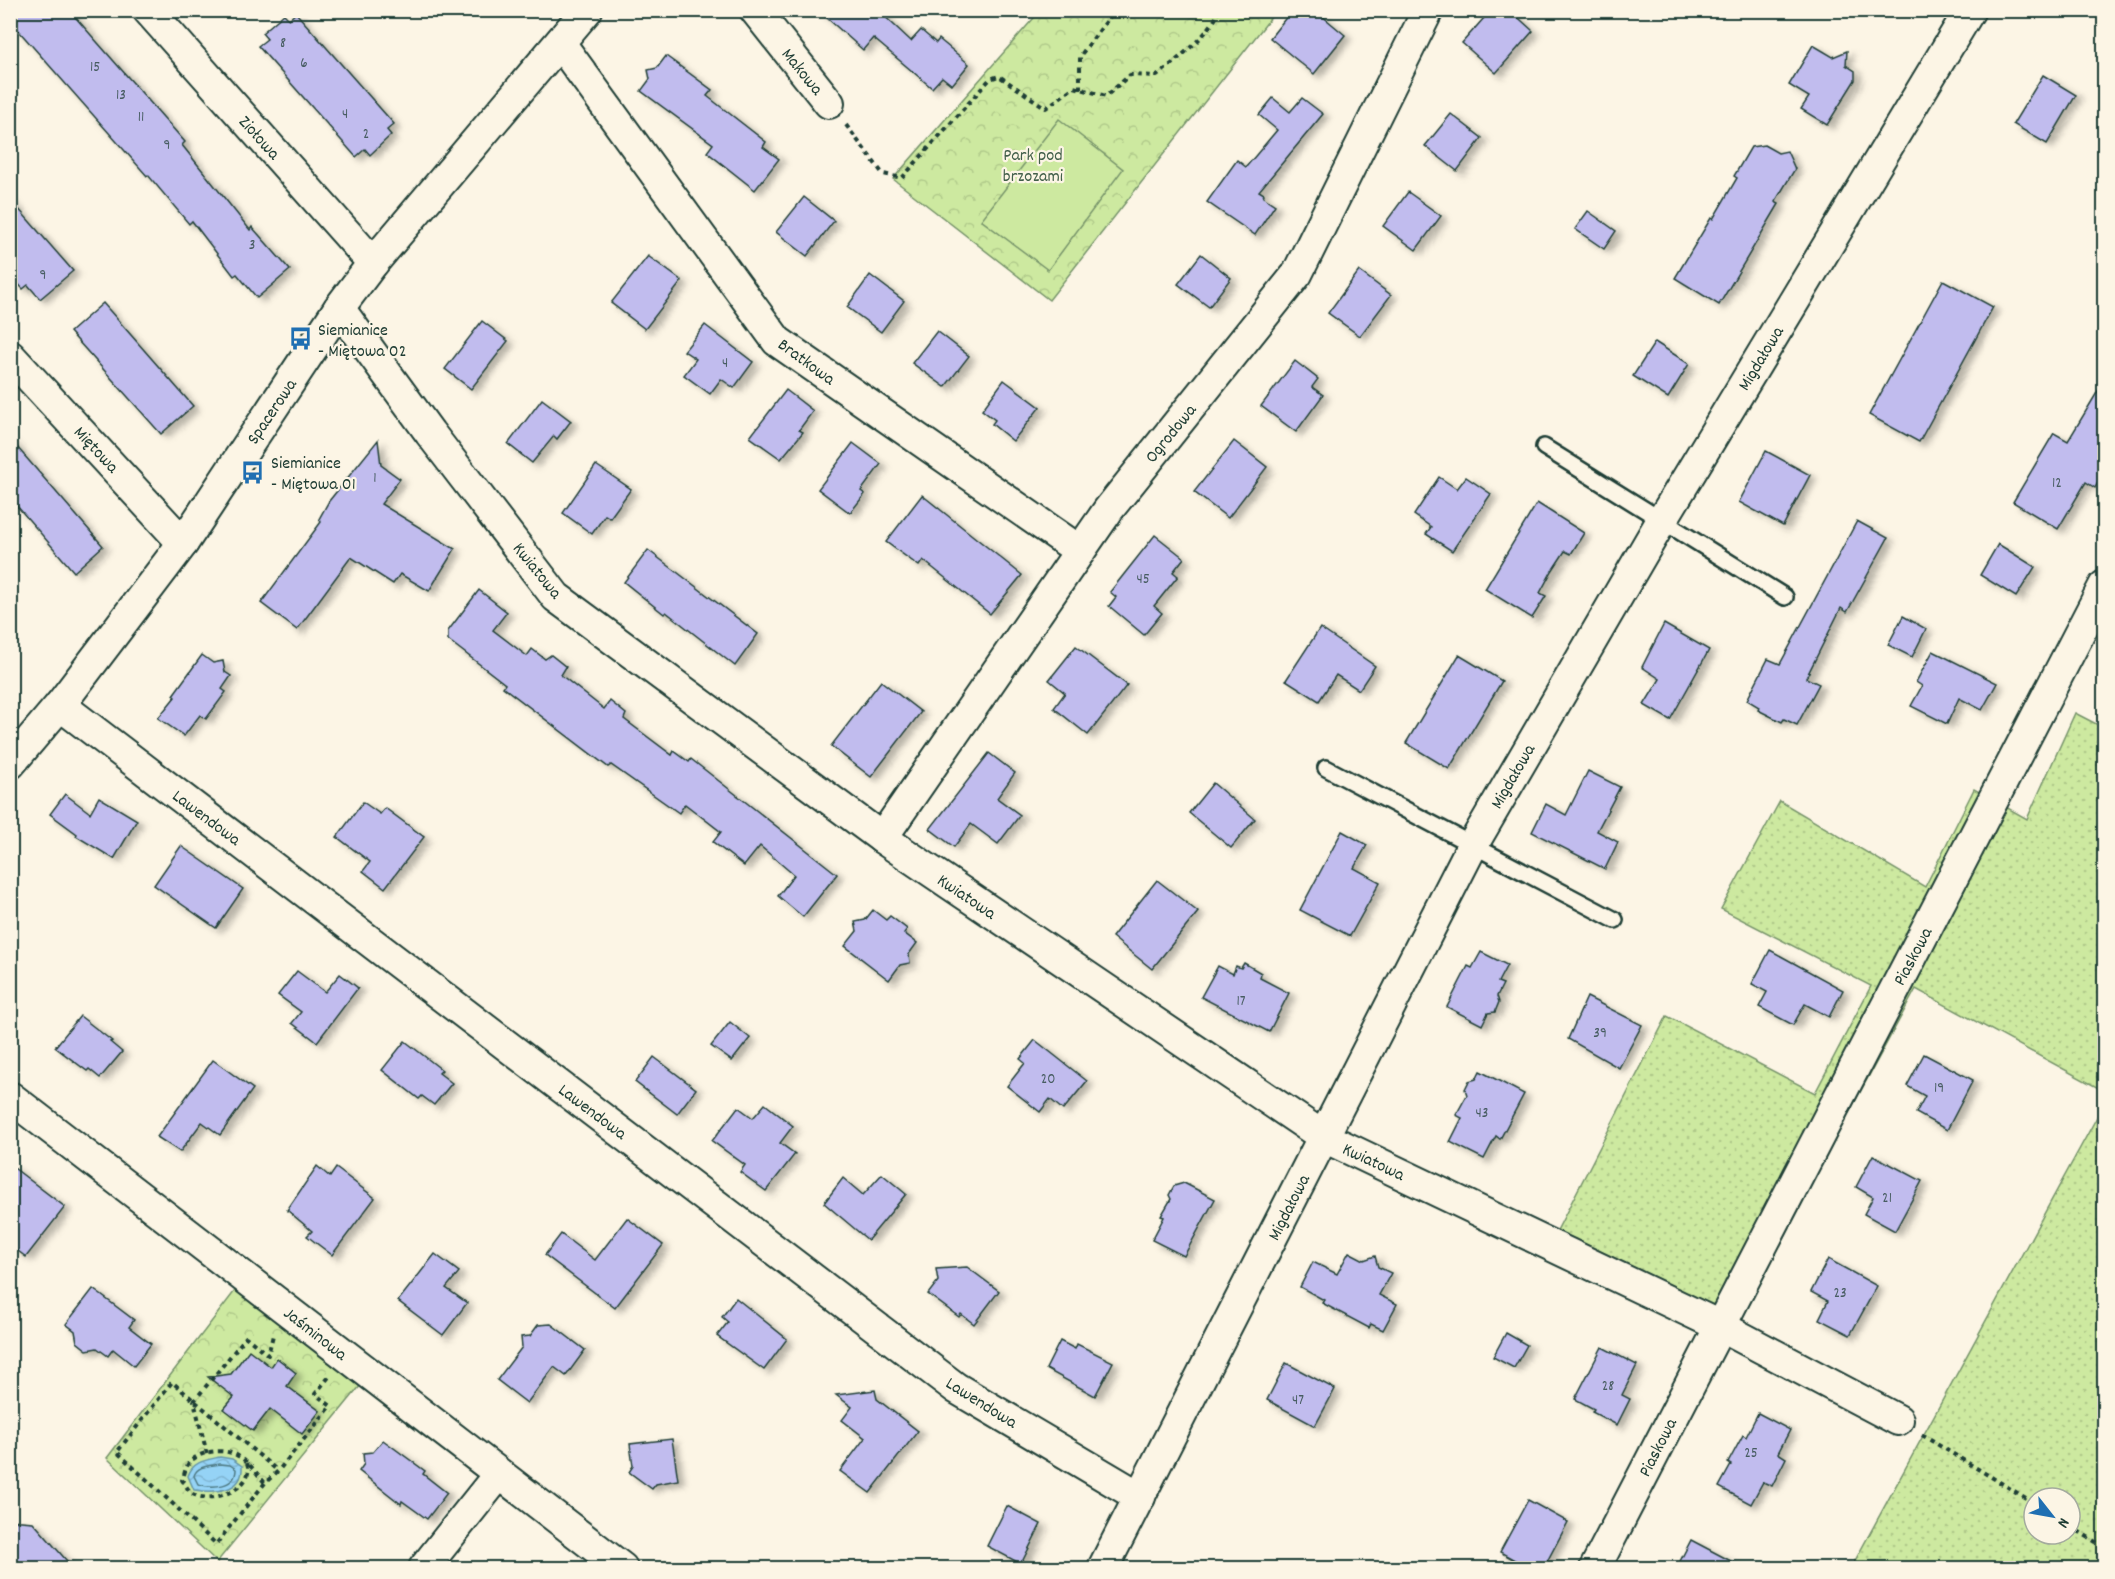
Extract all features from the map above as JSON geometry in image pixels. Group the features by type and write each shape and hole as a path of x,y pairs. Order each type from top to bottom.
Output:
{"street":[{"name":"Ziołowa","path":"148,10 373,263"},
{"name":"Spacerowa","path":"10,764 60,705 183,543 339,309 373,263 587,10"},
{"name":"Makowa","path":"755,10 829,103"},
{"name":"Migdałowa","path":"1103,1569 1472,845 1662,520 1970,10"},
{"name":"Ogrodowa","path":"882,838 1109,509 1298,274 1419,14"},
{"name":"Bratkowa","path":"560,43 777,341 1080,551"},
{"name":"Kwiatowa","path":"339,309 430,433 556,597 882,838 1324,1137 1720,1326"},
{"name":"Miętowa","path":"10,356 183,543"},
{"name":"Piaskowa","path":"1595,1569 2104,586"},
{"name":"Lawendowa","path":"60,705 956,1388 1140,1497"},
{"name":"Jaśminowa","path":"10,1096 622,1569"},
{"path":"1720,1326 1898,1420"},
{"path":"424,1569 500,1474"}],"lane":[{"path":"1544,447 1785,597"},
{"path":"1326,768 1615,920"}],"path":[{"path":"1080,89 1080,56 1114,10"},
{"path":"829,103 883,174 902,178 990,79 999,76 1046,108 1074,87 1106,96 1130,75 1157,76 1192,45 1217,18 1219,10"},
{"path":"194,1401 246,1337 268,1355 281,1305"},
{"path":"278,1471 172,1382 117,1452 216,1544 265,1483 278,1471 331,1406"},
{"path":"194,1401 207,1454"},
{"path":"1898,1420 2022,1496"},
{"path":"247,1463 248,1474 242,1485 219,1497 195,1496 183,1480 187,1465 198,1456 221,1451 236,1455 247,1463 265,1483"},
{"path":"2082,1533 2104,1547"}],"green space":[{"name":"Park pod brzozami","path":"1040,11 1276,11 1049,300 893,179"},
{"path":"1059,119 1123,169 1048,270 981,220"},
{"path":"2075,713 2104,728 2104,1091 1916,989 1724,1343 1544,1256 1667,1016 1815,1093 1871,986 1721,909 1780,801 1925,887 1974,789 2027,819"},
{"path":"2104,1104 2104,1568 1851,1568"},
{"path":"241,1283 365,1380 217,1562 107,1458"}],"water":[{"path":"220,1457 232,1459 242,1466 238,1482 218,1491 194,1490 188,1476 193,1467 201,1462"}],"building":[{"path":"10,10 69,10 185,142 182,145 250,230 252,227 290,270 257,298 237,274 234,276 192,221 189,224 10,21"},
{"path":"818,10 878,10 911,41 921,30 936,43 939,39 969,64 952,85 942,77 932,88 873,38 863,50"},
{"path":"1292,10 1315,10 1345,35 1314,74 1270,38"},
{"path":"1491,10 1510,10 1533,31 1496,73 1462,43"},
{"path":"296,13 394,124 387,130 391,135 370,155 365,149 356,157 258,46 267,39 262,33 284,14 289,19"},
{"path":"1813,45 1833,57 1847,51 1846,65 1855,71 1855,80 1827,125 1801,109 1809,97 1789,85"},
{"path":"666,56 712,90 707,96 766,142 763,147 779,159 755,190 707,152 713,144 641,91 650,79 648,70 657,68"},
{"path":"2043,75 2076,95 2047,144 2013,124"},
{"path":"1273,98 1290,112 1302,98 1323,114 1259,191 1264,194 1263,197 1275,205 1255,235 1207,202 1237,160 1246,167 1277,130 1259,115"},
{"path":"1451,114 1482,138 1457,171 1425,146"},
{"path":"1764,145 1778,153 1787,151 1795,169 1775,202 1779,204 1719,305 1675,278 1737,178 1734,176 1751,147"},
{"path":"1408,192 1441,216 1416,250 1383,226"},
{"path":"804,197 834,221 807,256 776,232"},
{"path":"10,199 73,271 40,299 28,285 23,289 10,275"},
{"path":"1588,211 1616,231 1604,249 1575,229"},
{"path":"1201,254 1231,278 1209,307 1178,284"},
{"path":"648,256 682,281 645,329 611,303"},
{"path":"1359,271 1391,295 1360,336 1328,313"},
{"path":"870,275 904,301 881,332 847,307"},
{"path":"1943,280 1993,307 1919,442 1869,415"},
{"path":"103,303 193,406 161,434 70,332"},
{"path":"482,321 508,341 471,389 445,369"},
{"path":"705,325 753,362 734,388 721,379 710,394 684,375 696,359 684,351"},
{"path":"937,331 969,356 945,387 912,363"},
{"path":"1655,342 1689,364 1668,398 1633,376"},
{"path":"1295,361 1318,379 1312,387 1323,395 1296,432 1261,406"},
{"path":"1004,380 1040,407 1013,441 992,424 995,420 982,410"},
{"path":"2104,381 2104,471 2095,488 2086,482 2058,529 2013,502 2054,433 2068,441"},
{"path":"786,390 813,411 799,430 803,432 781,459 750,437"},
{"path":"542,399 571,421 557,439 554,436 532,463 508,444"},
{"path":"10,439 103,546 74,572 10,498"},
{"path":"378,440 381,465 400,479 381,504 455,549 429,591 400,574 393,584 351,557 297,630 261,603 321,522 319,519 329,501"},
{"path":"1234,441 1267,467 1228,518 1194,492"},
{"path":"853,443 881,464 861,491 865,494 850,513 818,489"},
{"path":"1766,451 1810,475 1783,526 1739,502"},
{"path":"596,465 631,489 610,518 605,515 592,534 563,513"},
{"path":"1439,477 1457,489 1466,477 1491,494 1452,551 1426,534 1431,527 1414,515"},
{"path":"922,495 1022,575 990,614 923,560 919,566 886,542"},
{"path":"1537,503 1584,533 1571,554 1565,551 1552,571 1540,593 1546,596 1532,618 1485,589"},
{"path":"1857,521 1888,538 1847,612 1841,608 1806,678 1819,684 1797,725 1784,719 1782,722 1758,710 1759,707 1747,700 1768,659 1780,664"},
{"path":"1155,535 1184,558 1173,572 1178,576 1154,606 1162,613 1144,635 1109,606 1116,597 1110,592"},
{"path":"1998,544 2035,567 2016,597 1980,575"},
{"path":"648,550 758,634 735,666 624,582"},
{"path":"479,590 507,612 493,630 527,656 532,649 545,659 551,655 566,667 561,675 604,709 610,701 626,714 624,719 672,755 674,751 689,762 691,759 837,874 803,917 778,896 794,875 760,846 744,866 713,842 721,832 685,804 679,813 611,765 608,767 503,687 505,684 448,640 448,631"},
{"path":"1903,616 1926,629 1912,657 1888,645"},
{"path":"1664,624 1709,650 1670,720 1644,705 1660,679 1642,667"},
{"path":"1320,628 1375,666 1359,690 1336,675 1319,701 1286,680"},
{"path":"1076,646 1127,685 1088,735 1054,708 1065,693 1049,680"},
{"path":"1933,651 1997,683 1982,710 1959,698 1947,724 1911,706 1922,686 1916,682"},
{"path":"202,655 213,663 223,661 225,672 231,676 222,689 226,692 206,719 200,715 184,736 158,718 175,697 173,695"},
{"path":"1459,655 1502,681 1449,769 1406,743"},
{"path":"881,681 921,712 871,777 831,746"},
{"path":"989,753 1015,773 997,798 1020,815 998,844 971,824 954,847 930,829"},
{"path":"1588,771 1620,787 1597,831 1618,842 1605,869 1532,832 1546,804 1566,815"},
{"path":"1213,783 1255,819 1231,848 1189,813"},
{"path":"65,794 90,813 99,797 137,820 114,859 76,836 77,834 50,814"},
{"path":"363,802 380,814 385,808 424,837 385,888 363,871 370,862 337,837"},
{"path":"1342,831 1367,845 1354,868 1380,882 1350,936 1300,910"},
{"path":"181,846 243,889 216,928 154,885"},
{"path":"1157,880 1198,912 1152,969 1112,937"},
{"path":"873,910 886,920 890,916 907,929 904,933 917,943 909,954 910,963 900,965 889,980 845,946 857,931 855,922 865,920"},
{"path":"1770,950 1843,990 1829,1017 1805,1004 1793,1025 1759,1007 1767,992 1752,984"},
{"path":"1481,952 1507,965 1498,982 1503,984 1497,996 1499,1002 1495,1012 1488,1013 1482,1025 1447,1007 1468,966 1472,968"},
{"path":"1244,963 1261,973 1260,978 1289,993 1269,1032 1201,997 1218,966 1233,974 1236,966 1241,968"},
{"path":"297,971 325,992 340,974 358,988 317,1042 292,1023 301,1012 278,995"},
{"path":"1587,997 1642,1025 1619,1068 1568,1039"},
{"path":"80,1016 112,1041 110,1042 122,1052 100,1078 55,1047"},
{"path":"730,1022 750,1038 732,1061 711,1046"},
{"path":"1035,1040 1087,1081 1063,1110 1050,1099 1040,1112 1007,1086 1025,1063 1020,1059"},
{"path":"405,1041 442,1070 439,1073 452,1083 434,1105 422,1096 419,1099 382,1070"},
{"path":"1924,1054 1973,1080 1947,1130 1916,1113 1925,1096 1907,1086"},
{"path":"654,1057 696,1089 677,1114 635,1082"},
{"path":"213,1060 253,1089 220,1135 202,1122 180,1152 157,1137"},
{"path":"1480,1071 1524,1094 1500,1139 1496,1136 1484,1159 1450,1142 1462,1118 1456,1115 1467,1095 1465,1089 1469,1081 1476,1079"},
{"path":"765,1104 793,1126 780,1143 795,1154 766,1191 740,1172 745,1165 712,1141 738,1107 753,1118"},
{"path":"1873,1155 1922,1181 1895,1231 1864,1214 1873,1197 1856,1187"},
{"path":"10,1165 65,1207 26,1257 10,1245"},
{"path":"317,1166 330,1177 336,1168 375,1198 332,1255 307,1236 312,1231 287,1210"},
{"path":"882,1174 906,1194 868,1240 824,1203 843,1178 863,1195"},
{"path":"1184,1183 1215,1199 1184,1256 1152,1240 1164,1217 1161,1216 1171,1199 1169,1195 1174,1186"},
{"path":"627,1218 663,1245 615,1308 545,1255 561,1234 595,1260"},
{"path":"1349,1252 1364,1260 1375,1256 1378,1267 1391,1273 1379,1295 1397,1304 1383,1330 1371,1324 1369,1328 1322,1303 1324,1300 1300,1287 1313,1262 1337,1274"},
{"path":"435,1254 459,1272 446,1288 467,1303 443,1335 398,1301"},
{"path":"1828,1259 1877,1286 1850,1335 1819,1319 1828,1301 1811,1292"},
{"path":"967,1267 999,1291 974,1324 961,1314 959,1317 928,1294 938,1281 936,1269"},
{"path":"93,1289 134,1320 129,1327 151,1344 134,1366 113,1349 108,1356 97,1348 87,1350 77,1342 75,1331 66,1324"},
{"path":"736,1298 787,1339 764,1370 717,1336 728,1322 722,1317"},
{"path":"551,1324 585,1350 566,1376 554,1367 527,1403 497,1380 522,1347 521,1337 530,1336 538,1325"},
{"path":"1506,1333 1527,1345 1514,1368 1493,1357"},
{"path":"1060,1341 1075,1349 1077,1344 1113,1362 1095,1396 1046,1369"},
{"path":"1602,1347 1637,1365 1622,1395 1630,1399 1617,1425 1592,1412 1594,1409 1575,1399"},
{"path":"249,1350 271,1367 277,1358 296,1373 287,1386 320,1411 302,1434 270,1409 253,1431 224,1409 234,1397 208,1377 231,1374"},
{"path":"1286,1363 1335,1389 1315,1426 1267,1400"},
{"path":"875,1390 877,1399 918,1431 870,1493 840,1471 865,1438 842,1420 852,1407 836,1395"},
{"path":"1758,1413 1790,1430 1778,1453 1786,1458 1772,1486 1763,1482 1751,1504 1719,1487 1731,1465 1728,1463 1743,1435 1746,1437"},
{"path":"672,1439 678,1480 656,1484 652,1489 629,1472 633,1466 630,1444"},
{"path":"383,1440 425,1471 423,1474 447,1493 427,1519 402,1501 401,1504 359,1471 364,1464 363,1453 373,1452"},
{"path":"1528,1500 1568,1522 1543,1569 1531,1569 1500,1552"},
{"path":"1007,1506 1041,1524 1021,1564 987,1546"},
{"path":"10,1520 33,1522 74,1569 10,1569"},
{"path":"1691,1540 1746,1569 1676,1569"}],"place":[{"name":"Siemianice - Miętowa 02","path":"300,339"},
{"name":"Siemianice - Miętowa 01","path":"253,472"}]}
